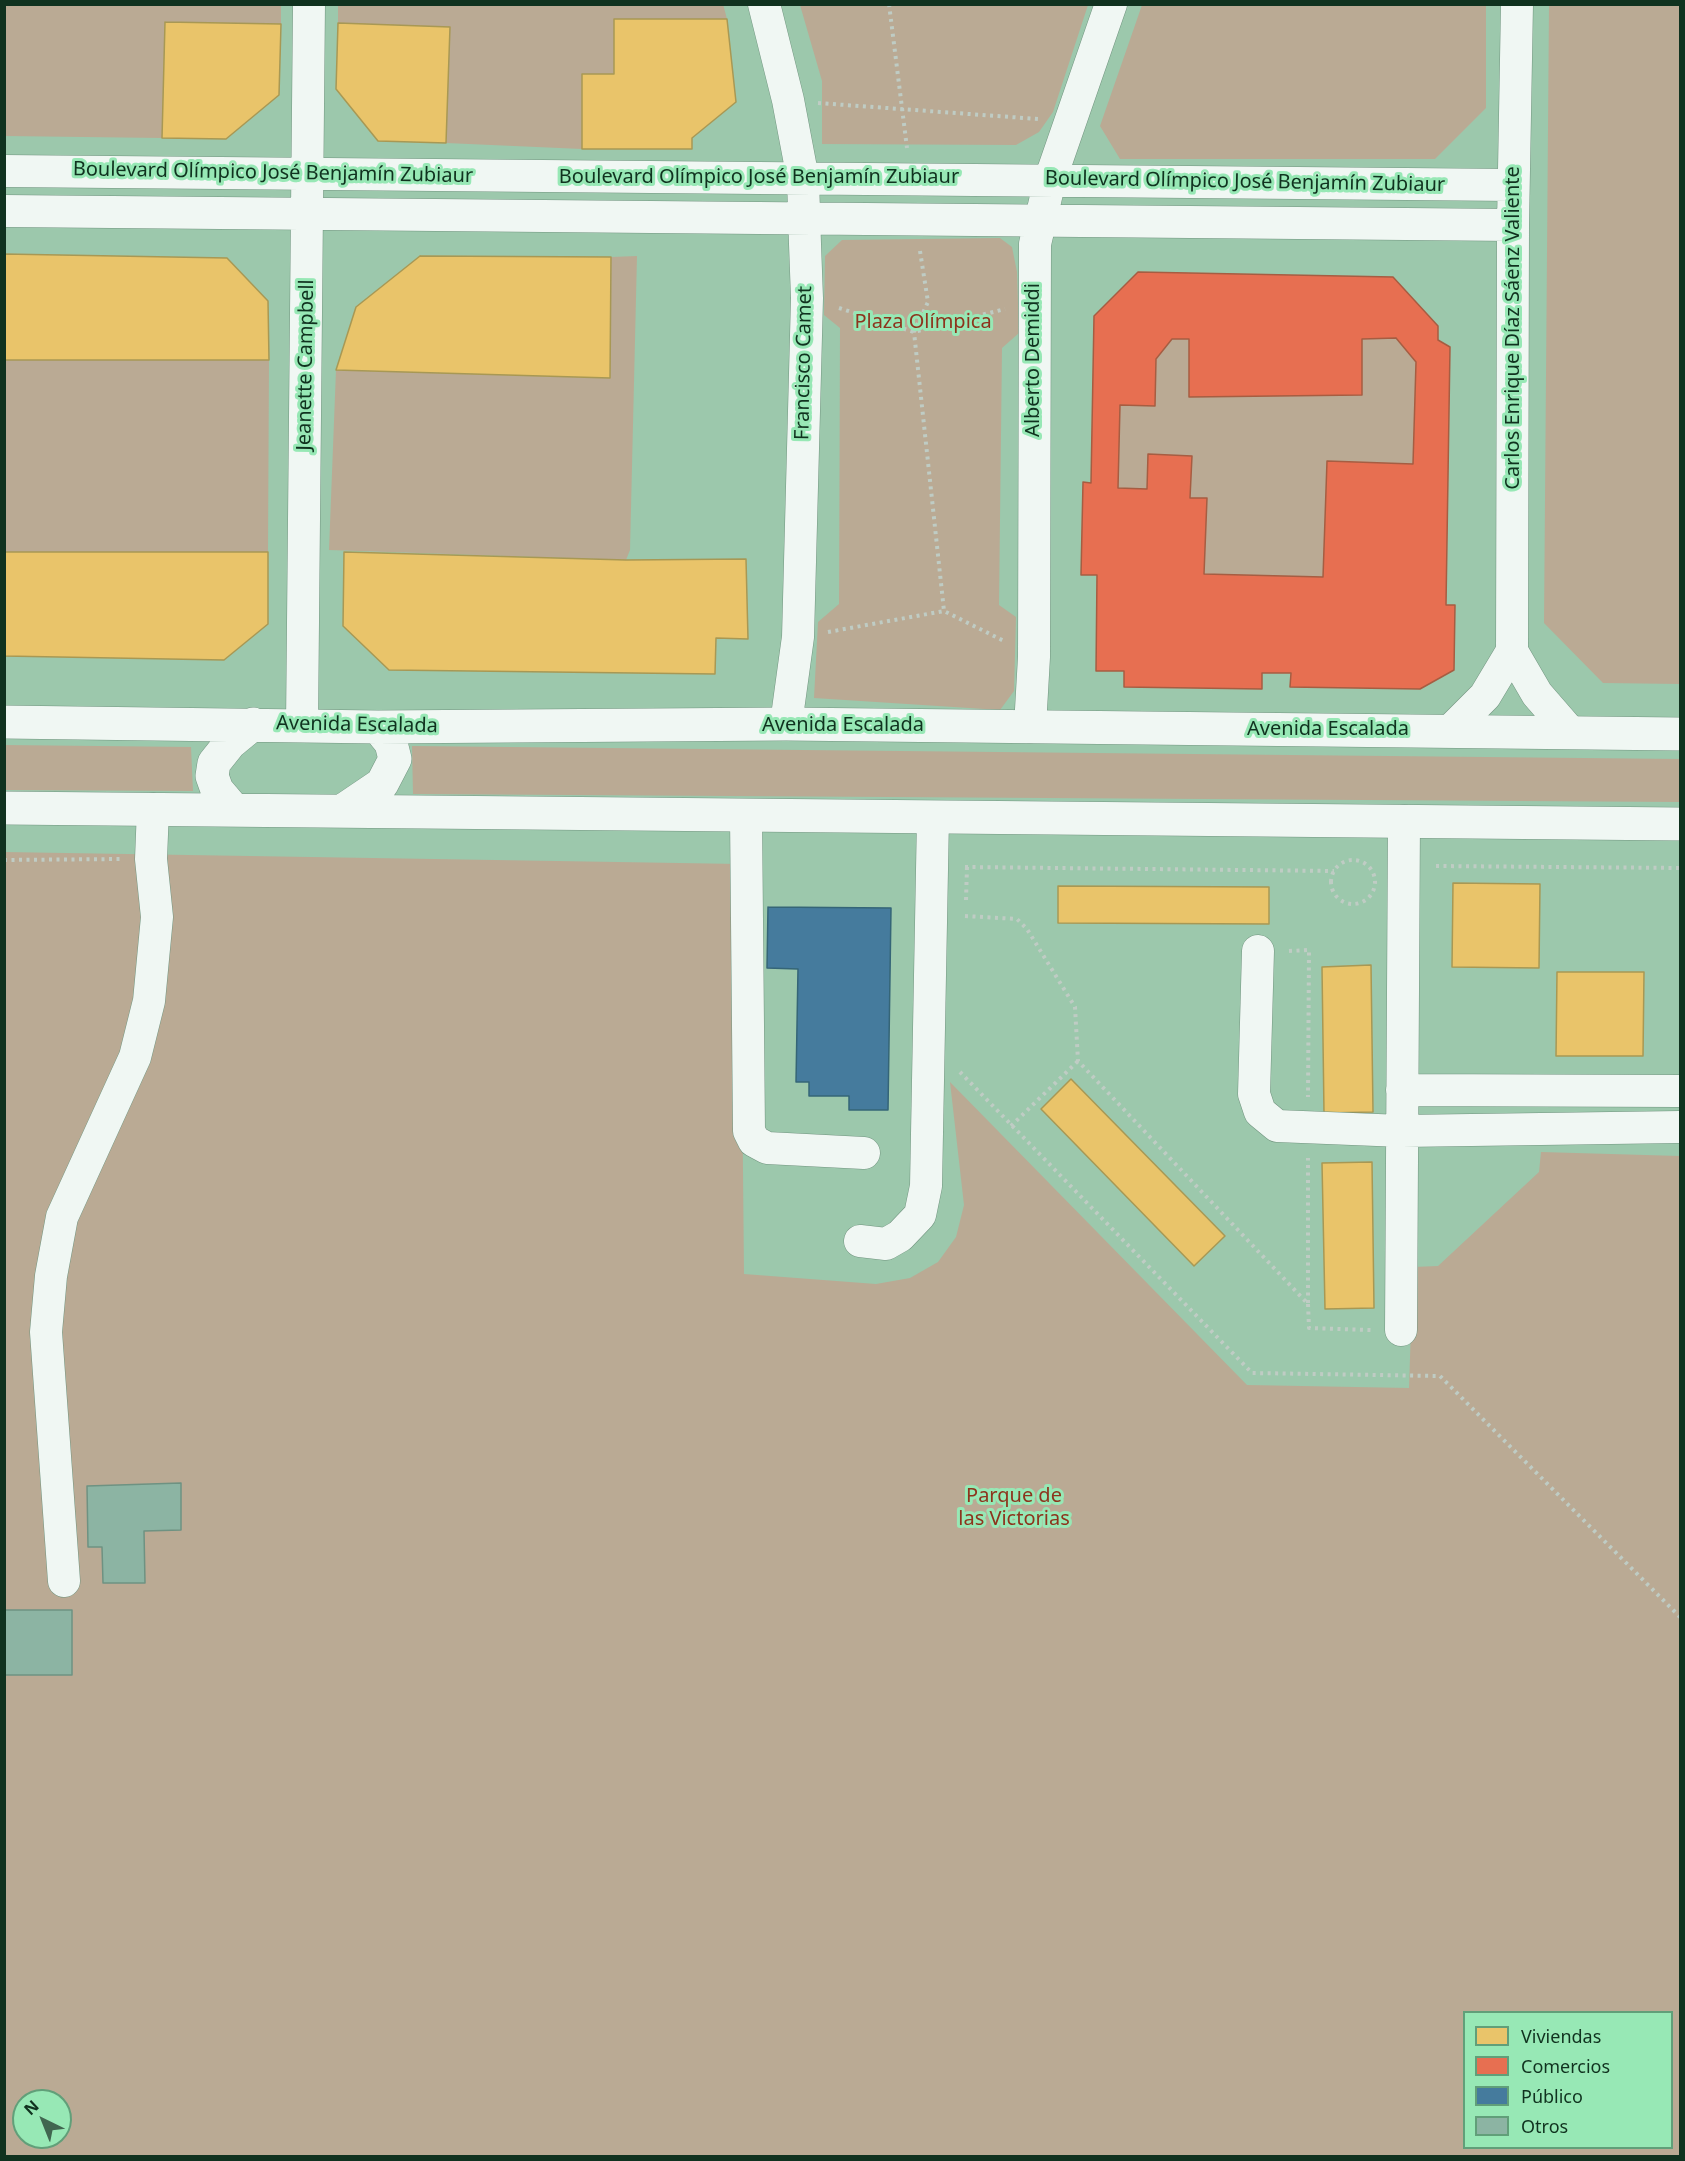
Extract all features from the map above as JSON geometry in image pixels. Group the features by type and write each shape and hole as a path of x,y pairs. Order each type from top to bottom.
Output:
{"main road":[{"name":"Avenida Escalada","path":"4,722 378,727 786,724 1680,734"},
{"path":"234,810 217,790 212,776 214,763 230,743 253,724"},
{"path":"342,811 382,783 395,759 391,743 378,727"},
{"path":"4,808 1680,824"}],"street":[{"name":"Jeanette Campbell","path":"302,725 309,4"},
{"name":"Francisco Camet","path":"764,4 788,100 803,179 807,298 798,637 786,724"},
{"name":"Alberto Demiddi","path":"1030,727 1034,657 1033,302 1035,244 1050,180 1111,4"},
{"name":"Carlos Enrique Díaz Sáenz Valiente","path":"1512,651 1513,185 1517,4"},
{"name":"Boulevard Olímpico José Benjamín Zubiaur","path":"4,171 803,179 911,177 1513,185"},
{"name":"Boulevard Olímpico José Benjamín Zubiaur","path":"4,211 1513,225"},
{"path":"1451,730 1485,696 1512,651 1537,694 1570,732"},
{"path":"64,1581 46,1332 51,1276 62,1216 135,1057 149,1001 157,917 151,859 153,809"},
{"path":"746,815 748,1131 754,1141 767,1148 864,1153"},
{"path":"860,1241 886,1245 900,1236 920,1215 926,1186 933,817"},
{"path":"1401,1330 1404,821"},
{"path":"1258,951 1254,1094 1260,1112 1277,1126 1402,1131 1680,1127"},
{"path":"1402,1090 1680,1091"}],"path":[{"path":"890,4 911,177"},
{"path":"788,100 1072,121"},
{"path":"913,219 928,302 914,332 944,611"},
{"path":"807,298 914,332 1033,302"},
{"path":"798,637 944,611 1034,657"},
{"path":"4,860 151,859"},
{"path":"932,867 1334,871 1342,863 1353,860 1364,862 1372,871 1376,882 1372,893 1364,901 1353,904 1342,901 1334,894 1331,882 1334,871"},
{"path":"1430,866 1680,868"},
{"path":"965,927 967,867"},
{"path":"965,916 1017,919 1027,929 1075,1008 1078,1061 1308,1304"},
{"path":"1258,951 1309,950 1309,1328 1401,1330"},
{"path":"1011,1126 1078,1061"},
{"path":"960,1063 960,1074 1252,1372 1440,1376 1680,1617"}],"green space":[{"path":"338,4 723,4 727,19 614,19 614,74 582,74 582,149 446,143 449,27 338,23"},
{"path":"800,4 1088,5 1053,112 1039,132 1016,145 822,144 822,81"},
{"path":"5,5 281,5 281,24 165,22 162,138 5,136"},
{"path":"1142,5 1486,5 1486,108 1435,159 1120,159 1100,126"},
{"path":"1549,5 1680,5 1680,684 1603,683 1544,623"},
{"name":"Plaza Olímpica","path":"1000,238 1012,247 1017,272 1019,333 1002,348 999,605 1016,617 1014,691 1000,710 814,698 818,622 839,604 840,328 824,315 825,256 842,240"},
{"path":"637,256 630,550 626,560 329,550 336,370 609,378 611,257"},
{"path":"1396,338 1416,362 1413,464 1327,461 1323,577 1204,574 1207,499 1190,498 1191,456 1148,454 1147,489 1118,488 1120,405 1155,406 1156,359 1172,339 1189,339 1190,397 1362,395 1362,339"},
{"path":"5,360 269,360 268,552 5,552"},
{"path":"5,745 191,747 193,791 5,790"},
{"path":"412,746 1680,759 1680,802 413,794"},
{"name":"Parque de las Victorias","path":"4,852 740,864 744,1274 876,1284 910,1278 938,1262 956,1237 964,1205 950,1082 1247,1385 1409,1388 1413,1267 1438,1266 1539,1172 1541,1152 1680,1156 1680,2156 5,2156"}],"building: Viviendas":[{"path":"614,19 727,19 736,102 692,138 692,149 582,149 582,74 614,74"},
{"path":"165,22 281,24 279,95 226,139 162,138"},
{"path":"338,23 450,27 446,143 378,141 336,89"},
{"path":"4,254 227,258 268,301 269,360 4,360"},
{"path":"420,256 611,257 610,378 336,370 356,307"},
{"path":"4,552 268,552 268,624 224,660 4,656"},
{"path":"344,552 626,560 746,559 748,639 716,638 715,674 389,670 343,626"},
{"path":"1453,883 1540,884 1539,968 1452,967"},
{"path":"1058,886 1269,887 1269,924 1058,923"},
{"path":"1371,965 1373,1112 1324,1113 1322,967"},
{"path":"1557,972 1644,972 1643,1056 1556,1056"},
{"path":"1071,1079 1225,1236 1194,1266 1041,1109"},
{"path":"1372,1162 1374,1308 1325,1309 1322,1163"}],"building: Comercios":[{"path":"1138,272 1393,277 1438,326 1438,340 1450,347 1446,605 1455,605 1454,670 1420,689 1290,687 1291,673 1262,673 1262,689 1124,687 1124,671 1096,671 1097,575 1081,575 1083,482 1091,483 1094,316","holes":["1396,338 1416,362 1413,464 1327,461 1323,577 1204,574 1207,498 1190,498 1192,456 1148,454 1147,489 1118,488 1120,405 1155,406 1156,359 1172,339 1189,339 1189,397 1362,395 1362,339"]}],"building: Público":[{"path":"768,907 891,908 888,1110 849,1110 849,1096 809,1096 809,1082 796,1082 798,969 767,968"}],"building: Otros":[{"path":"181,1483 181,1530 144,1531 145,1583 103,1583 102,1547 88,1547 87,1486"},
{"path":"4,1610 72,1610 72,1675 4,1675"}]}
